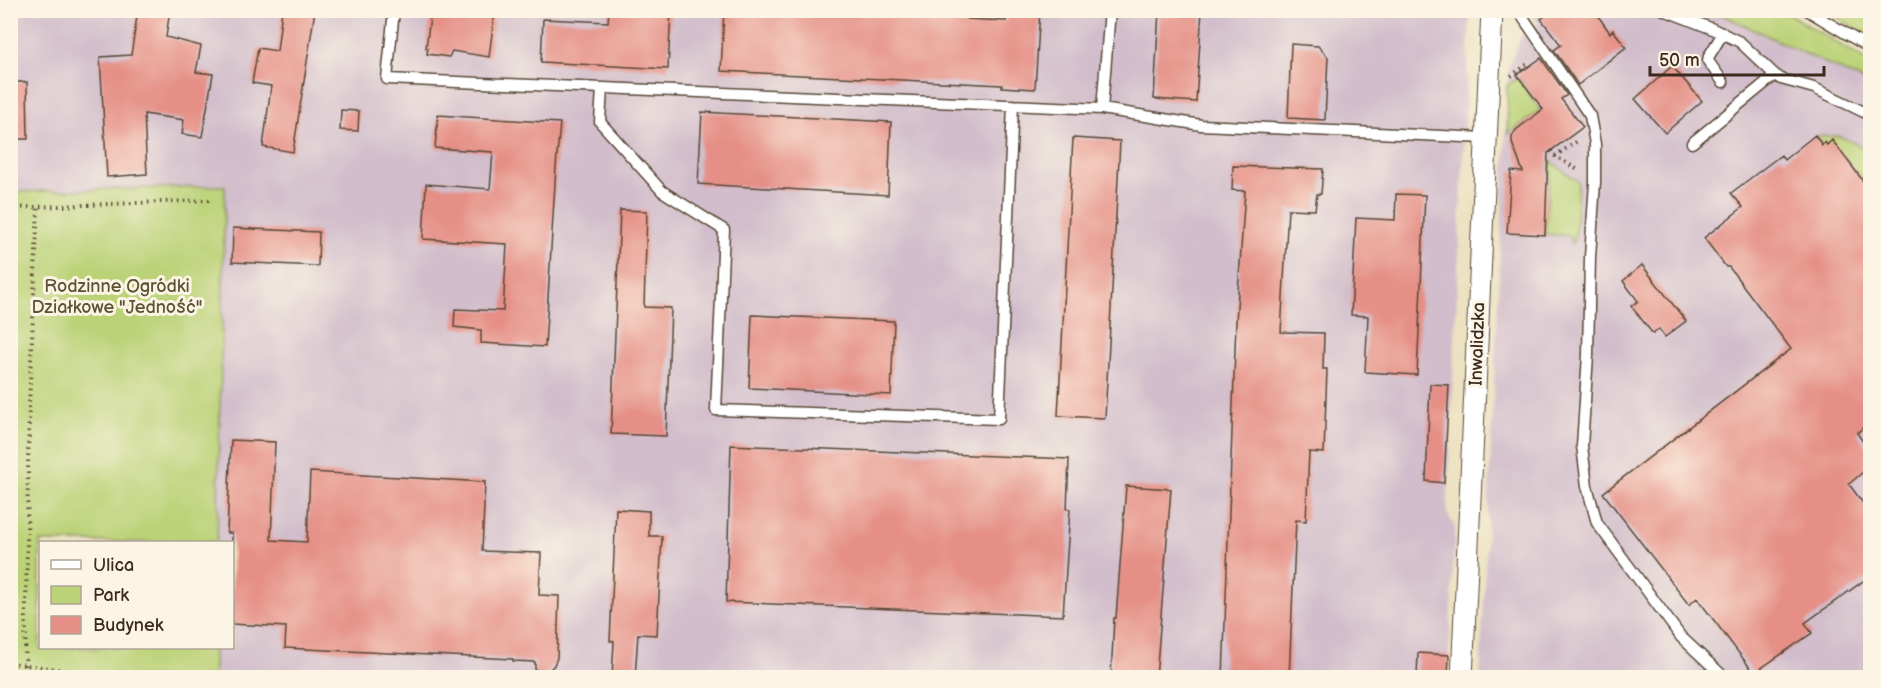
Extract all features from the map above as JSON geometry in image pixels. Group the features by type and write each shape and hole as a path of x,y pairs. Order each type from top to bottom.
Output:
{"street":[{"name":"Inwalidzka","path":"1462,678 1492,10"}],"lane":[{"path":"394,10 387,79 1102,109 1201,125 1485,138"},
{"path":"1102,109 1110,10"},
{"path":"1518,10 1590,116 1595,144 1588,355 1582,446 1587,486 1597,523 1681,637 1725,678"},
{"path":"1664,10 1740,42 1781,79 1814,88 1870,115"},
{"path":"1807,10 1870,48"},
{"path":"1722,33 1708,61 1723,82"},
{"path":"1692,143 1775,75"},
{"path":"602,88 600,122 662,191 724,230 716,410 999,419 1013,105"}],"path":[{"path":"1503,82 1528,64"},
{"path":"1555,156 1581,138"},
{"path":"1551,151 1555,156 1580,171"},
{"path":"10,208 210,200"},
{"path":"25,678 29,405 38,207"},
{"path":"10,663 127,678"}],"shaded area":[{"path":"10,11 1470,11 1447,513 1455,528 1448,677 214,677 214,649 234,649 234,541 217,541 225,186 11,192"},
{"path":"1529,11 1714,11 1870,84 1870,677 1480,678 1509,66 1521,37 1538,24"}],"green space":[{"path":"1714,11 1784,11 1870,63 1870,84"},
{"path":"1826,11 1863,11 1870,15 1870,37"},
{"path":"1518,78 1540,110 1508,134 1507,85"},
{"path":"1817,136 1839,136 1870,150 1870,188 1835,146 1828,151"},
{"path":"1551,161 1578,182 1575,239 1571,244 1571,236 1545,234"},
{"name":"Rodzinne Ogródki Działkowe \"Jedność\"","path":"225,186 217,541 39,541 39,649 214,649 214,677 11,677 11,192"}],"building":[{"path":"138,10 170,10 166,37 201,46 196,72 213,74 202,137 182,134 184,120 144,114 147,174 107,177 100,57 131,55"},
{"path":"282,10 315,10 293,152 263,147 271,86 252,83 258,48 277,51"},
{"path":"431,10 495,10 489,57 452,51 449,57 427,54"},
{"path":"609,10 671,10 668,69 541,62 543,19 608,22"},
{"path":"724,10 924,10 968,13 967,19 1006,21 1007,10 1040,10 1035,89 1002,87 1002,85 721,71"},
{"path":"1159,10 1202,10 1196,102 1154,99"},
{"path":"1553,10 1594,10 1610,33 1613,30 1626,47 1578,85 1554,50 1561,45 1541,19"},
{"path":"1291,44 1318,46 1328,57 1325,120 1288,118"},
{"path":"1541,58 1567,95 1561,99 1583,127 1548,153 1545,235 1507,233 1511,171 1523,172 1512,137 1516,130 1543,109 1517,75"},
{"path":"1672,66 1702,101 1665,133 1635,99"},
{"path":"10,82 27,82 28,139 10,139"},
{"path":"341,110 359,111 358,131 340,130"},
{"path":"702,112 891,122 888,195 698,184"},
{"path":"438,115 560,123 545,347 481,343 481,330 454,327 455,309 503,311 507,244 423,239 426,184 490,189 493,152 435,148"},
{"path":"1815,135 1822,145 1825,142 1827,145 1832,140 1870,190 1870,422 1857,433 1870,452 1870,466 1849,484 1870,513 1870,576 1805,623 1812,633 1754,673 1697,598 1689,605 1603,493 1791,349 1704,238 1743,207 1731,193 1781,155 1784,160"},
{"path":"1073,138 1120,141 1105,418 1058,416"},
{"path":"1233,166 1323,169 1321,194 1317,194 1315,210 1288,209 1281,332 1324,333 1323,369 1327,369 1324,453 1309,452 1306,521 1296,520 1289,678 1223,678 1236,322 1245,191 1232,190"},
{"path":"1396,194 1425,195 1417,375 1365,372 1368,316 1351,315 1356,218 1395,220"},
{"path":"620,210 647,211 644,307 671,308 666,436 611,434"},
{"path":"233,228 319,232 318,266 232,262"},
{"path":"1642,265 1686,321 1665,337 1659,329 1653,334 1631,306 1638,301 1623,281"},
{"path":"752,315 894,321 891,395 749,388"},
{"path":"1430,384 1449,385 1444,483 1426,481"},
{"path":"231,440 275,442 271,540 307,542 310,472 485,482 482,551 541,553 539,595 559,596 557,658 542,678 535,678 535,662 513,661 513,659 285,648 286,627 234,624 234,541 232,541 232,533 227,533"},
{"path":"731,445 1069,459 1067,509 1070,509 1063,616 726,602"},
{"path":"1126,486 1171,489 1156,678 1111,678"},
{"path":"616,509 649,511 649,536 662,536 657,635 638,634 635,678 612,678 614,641 610,641"},
{"path":"1418,653 1449,655 1448,678 1417,678"}]}
